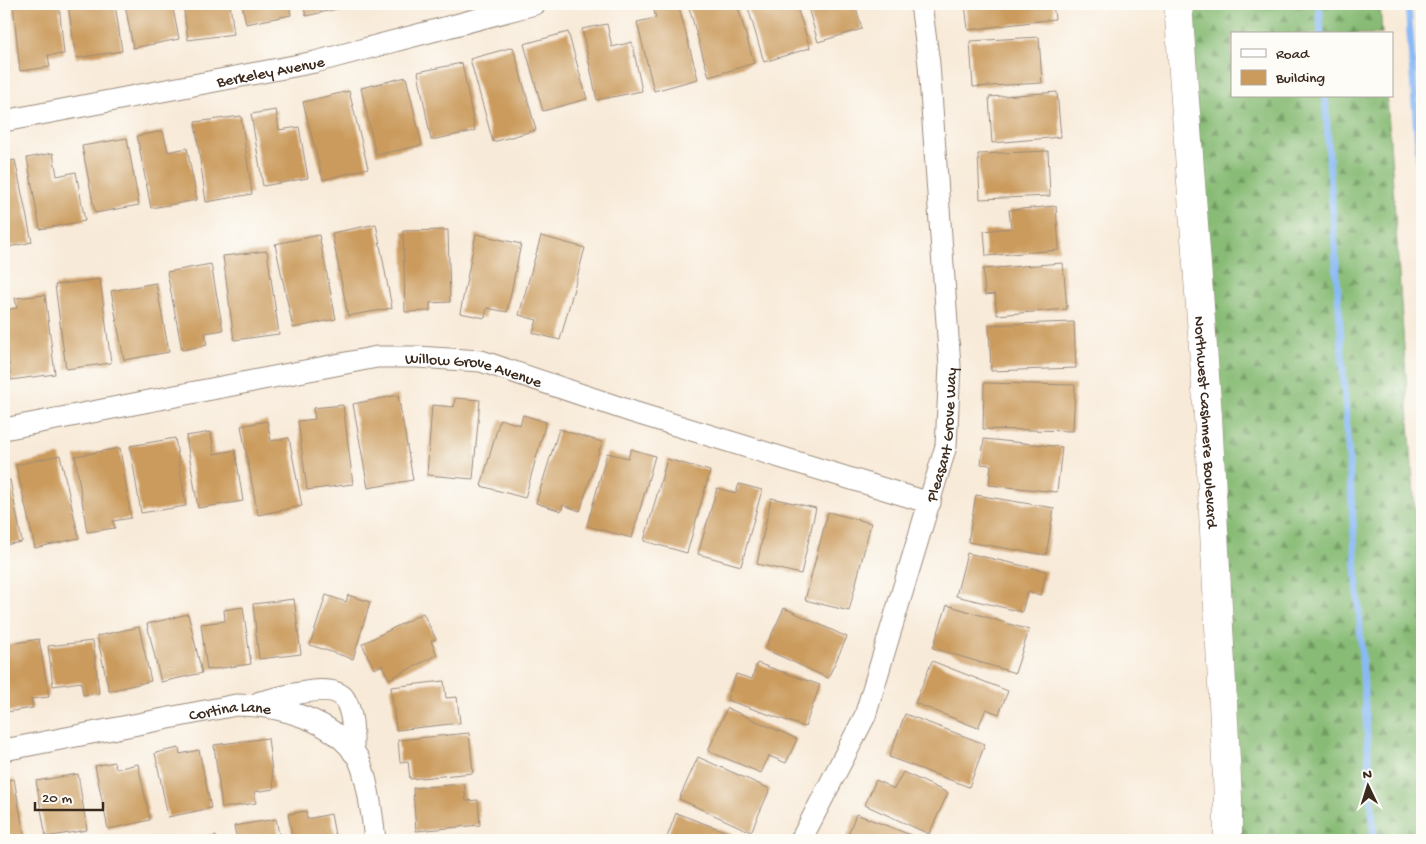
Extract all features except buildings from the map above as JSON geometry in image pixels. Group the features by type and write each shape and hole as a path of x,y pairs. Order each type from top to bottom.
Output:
{"street":[{"name":"Berkeley Avenue","path":"4,120 315,62 534,4"},
{"name":"Pleasant Grove Way","path":"800,840 865,716 946,446 950,366 929,64 921,4"},
{"name":"Northwest Cashmere Boulevard","path":"1178,4 1208,416 1228,798 1228,840"},
{"name":"Willow Grove Avenue","path":"4,429 377,358 417,357 481,361 633,412 930,502"},
{"path":"250,705 300,693 330,691 343,696 350,711 353,752"},
{"name":"Cortina Lane","path":"4,750 236,705 250,705 290,711 336,734 349,746 359,760 367,787 375,840"}],"green space":[{"path":"1190,4 1380,4 1382,32 1231,32 1231,98 1387,98 1422,614 1422,840 1240,840"}],"waterway":[{"path":"1319,4 1321,32"},
{"path":"1408,4 1422,207"},
{"path":"1325,98 1374,840"}]}
